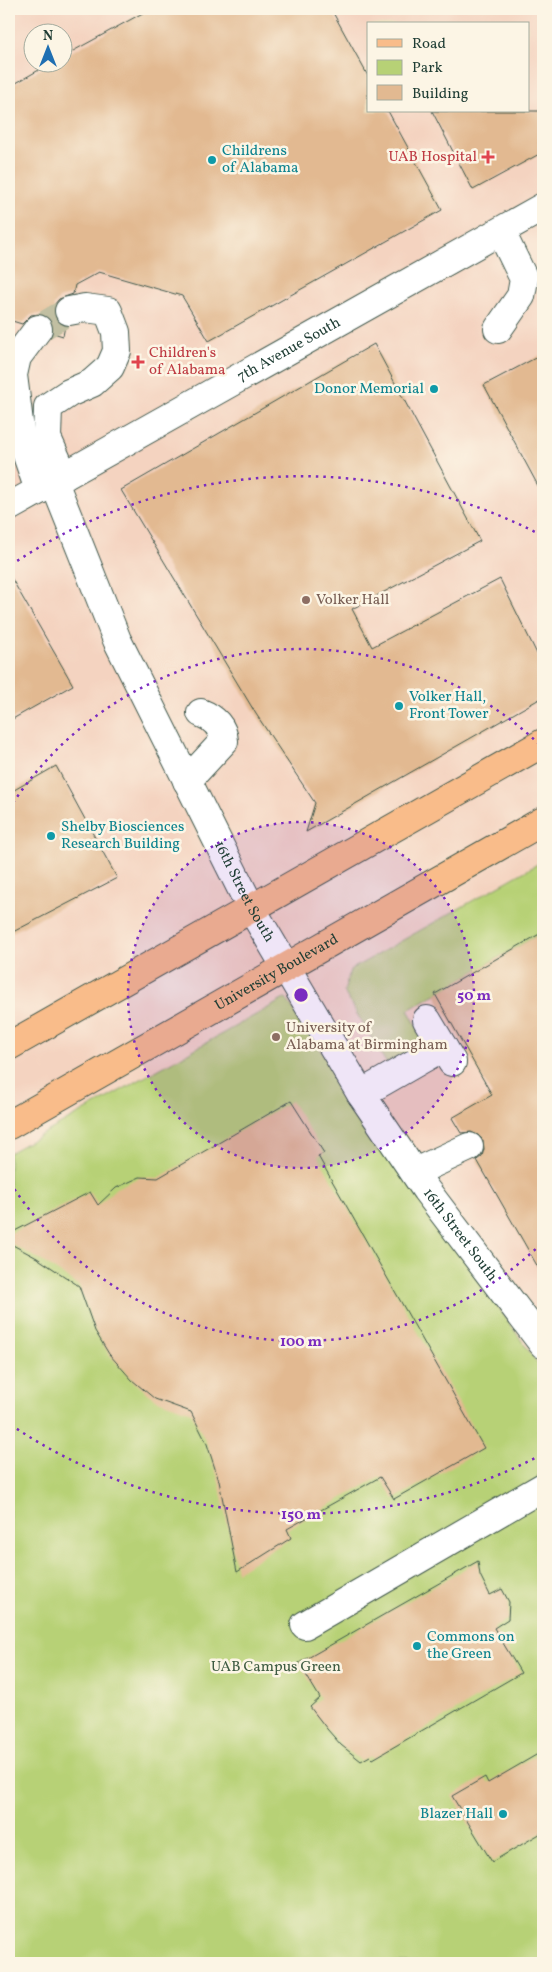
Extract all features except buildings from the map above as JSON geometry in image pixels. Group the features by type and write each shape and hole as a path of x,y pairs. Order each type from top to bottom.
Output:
{"main road":[{"path":"9,1046 543,744"},
{"name":"University Boulevard","path":"9,1125 543,821"}],"street":[{"name":"7th Avenue South","path":"9,507 543,207"},
{"path":"498,329 521,296 524,279 501,232"},
{"path":"52,483 47,438 48,407 69,393 92,383 110,367 117,351 116,332 108,311 85,308 69,311"},
{"path":"38,329 17,357 13,375 21,438 52,483"},
{"name":"16th Street South","path":"52,483 117,640 251,908 361,1094 415,1172 543,1344"},
{"path":"187,781 215,750"},
{"path":"361,1094 448,1055 427,1020"},
{"path":"415,1172 468,1146"},
{"path":"306,1625 543,1487"}],"shaded area":[{"name":"University of Alabama at Birmingham","path":"9,9 543,9 543,1963 9,1963"}],"green space":[{"path":"543,861 543,932 408,1010 423,1037 418,1050 388,1066 344,992 350,970"},
{"name":"UAB Campus Green","path":"286,998 400,1168 543,1371 543,1963 9,1963 9,1153"}],"tunnel":[{"path":"38,329 69,311"}],"place":[{"name":"UAB Hospital","path":"488,157"},
{"name":"Childrens of Alabama","path":"212,160"},
{"name":"Children's of Alabama","path":"138,362"},
{"name":"Donor Memorial","path":"434,389"},
{"name":"Volker Hall","path":"306,600"},
{"name":"Volker Hall, Front Tower","path":"399,706"},
{"name":"Shelby Biosciences Research Building","path":"51,836"},
{"name":"University of Alabama at Birmingham","path":"276,1037"},
{"name":"Commons on the Green","path":"417,1646"},
{"name":"Blazer Hall","path":"503,1814"}]}
